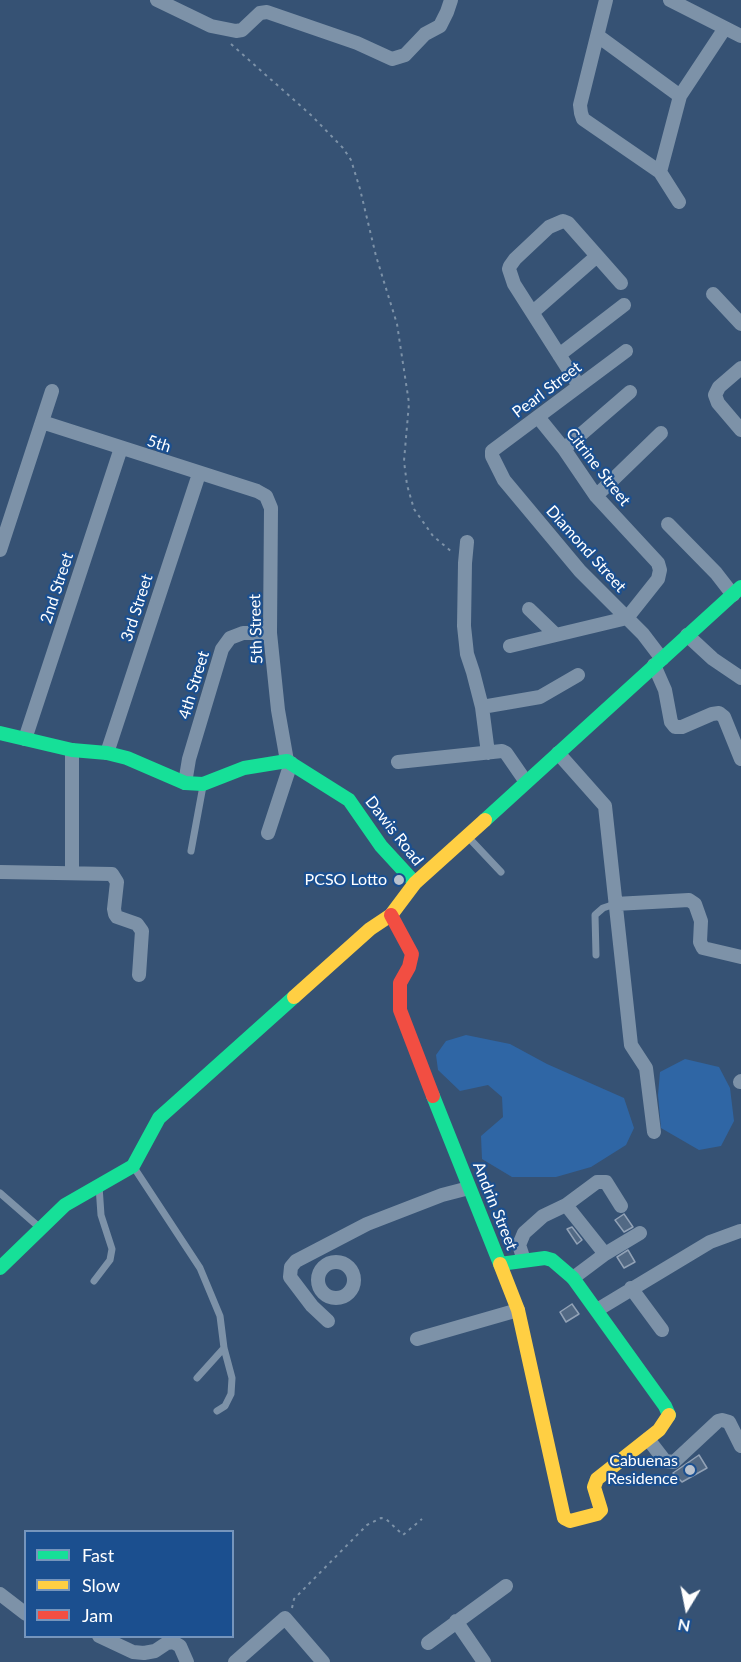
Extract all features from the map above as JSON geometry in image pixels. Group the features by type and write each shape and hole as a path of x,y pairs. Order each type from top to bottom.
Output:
{"street":[{"path":"157,0 211,26 236,31 242,30 260,13 267,12 357,43 392,59 405,55 425,34 440,26 451,0"},
{"path":"606,0 580,105 583,119 660,172 679,202"},
{"path":"670,0 686,4 741,36"},
{"path":"660,172 680,96 725,28"},
{"path":"598,36 680,96"},
{"path":"579,386 514,284 509,269 515,259 549,228 559,222 568,224 621,283"},
{"path":"533,312 597,256"},
{"path":"713,294 741,324"},
{"path":"559,355 624,304"},
{"name":"Pearl Street","path":"492,456 492,451 626,351"},
{"path":"741,368 719,387 715,395 718,403 741,430"},
{"path":"0,550 52,391"},
{"path":"564,449 630,392"},
{"name":"Citrine Street","path":"538,417 564,449 596,496 658,563 660,570 658,579 627,618"},
{"name":"5th","path":"42,422 267,496"},
{"path":"596,496 661,433"},
{"name":"2nd Street","path":"25,739 121,448"},
{"name":"Diamond Street","path":"492,456 504,480 580,571 643,634 658,662 671,722 675,727 682,727 719,713 724,717 741,759"},
{"name":"3rd Street","path":"107,753 199,474"},
{"name":"5th Street","path":"267,496 271,508 270,633 278,710 289,762"},
{"path":"668,524 737,591"},
{"path":"467,542 464,626 467,654 474,672 482,707 488,753"},
{"name":"Dawis Road","path":"289,762 349,801 381,846 415,884 737,591"},
{"path":"529,609 556,635"},
{"path":"510,646 627,618"},
{"name":"4th Street","path":"185,783 189,759 222,649 230,638 243,633 270,633"},
{"path":"687,635 713,659 741,678"},
{"path":"482,707 540,697 578,675"},
{"path":"0,733 72,750 107,753 127,758 185,783 203,784 244,768 289,762 268,833"},
{"path":"72,750 72,872"},
{"path":"398,762 502,751 506,753 526,782"},
{"path":"558,753 605,806 631,1045 646,1068 654,1132"},
{"path":"0,872 111,874 117,882 115,914 117,917 137,924 142,931 138,975"},
{"path":"0,1268 65,1205 83,1192 99,1186 133,1166 159,1118 370,929 391,915 415,884"},
{"path":"615,904 689,900 695,904 701,921 700,942 703,948 741,957"},
{"name":"Andrin Street","path":"391,915 412,954 409,967 400,982 400,1010 424,1077 443,1118 500,1264 545,1258 552,1260 573,1278 665,1406 669,1415 659,1430 648,1439"},
{"path":"524,1260 519,1245 524,1233 543,1216 566,1204 597,1182 606,1182 621,1206"},
{"path":"328,1321 312,1306 290,1273 296,1261 367,1224 442,1195 469,1188"},
{"path":"566,1204 605,1254"},
{"path":"597,1310 710,1242 741,1232"},
{"path":"573,1278 605,1254 639,1233"},
{"path":"323,1247 328,1264"},
{"path":"500,1264 518,1310 555,1487 565,1519 573,1521 599,1513 601,1509 594,1487 597,1479 648,1439 665,1461 674,1462 718,1421 726,1421 729,1422 741,1446"},
{"path":"631,1288 662,1330"},
{"path":"417,1340 518,1310"},
{"path":"428,1643 507,1586"},
{"path":"0,1594 24,1612"},
{"path":"235,1662 285,1618 323,1662"},
{"path":"456,1621 484,1662"},
{"path":"103,1638 133,1652 144,1653 155,1651 173,1642 180,1646 187,1662"}],"lane":[{"path":"191,851 203,784"},
{"path":"467,836 501,872"},
{"path":"596,955 595,915 603,908 615,904"},
{"path":"133,1166 206,1280 220,1316 224,1348 232,1378 231,1395 225,1406 217,1411"},
{"path":"94,1281 110,1260 112,1249 101,1215 99,1186"},
{"path":"0,1193 41,1229"},
{"path":"197,1377 224,1348"}],"path":[{"path":"229,42 312,116 343,148 351,160 376,256 397,324 409,403 404,461 407,485 414,509 434,536 465,563"},
{"path":"285,1618 293,1607 294,1599 367,1525 381,1518 386,1519 403,1535 422,1519"}],"shaded area":[{"path":"466,1035 510,1044 547,1064 624,1098 634,1128 626,1145 591,1167 556,1177 512,1177 482,1159 481,1136 503,1117 502,1097 488,1085 460,1091 438,1070 436,1055 446,1041"},
{"path":"685,1059 719,1067 730,1088 734,1121 721,1146 699,1150 661,1128 658,1095 660,1072"}],"building":[{"path":"624,1214 633,1227 624,1232 615,1220"},
{"path":"572,1227 582,1240 577,1244 567,1229"},
{"path":"628,1250 635,1262 624,1268 617,1257"},
{"path":"572,1304 579,1314 566,1322 560,1312"},
{"name":"Cabuenas Residence","path":"699,1455 707,1468 682,1482 673,1473"}],"traffic: fast":[{"path":"485,820 741,587"},
{"path":"0,733 72,750 107,753 127,758 185,783 203,784 244,768 287,761 349,800 381,846 415,883"},
{"path":"0,1268 65,1205 133,1166 159,1118 294,997"},
{"path":"433,1096 500,1264 545,1258 552,1260 573,1278 665,1406 669,1415"}],"traffic: slow":[{"path":"294,997 370,929 391,915 415,883 485,820"},
{"path":"500,1264 518,1310 564,1518 570,1521 597,1514 601,1510 594,1487 597,1479 659,1430 669,1415"}],"traffic: jam":[{"path":"391,915 412,954 409,967 400,983 400,1010 433,1096"}],"place":[{"name":"PCSO Lotto","path":"399,880"},
{"name":"Cabuenas Residence","path":"690,1470"}]}
